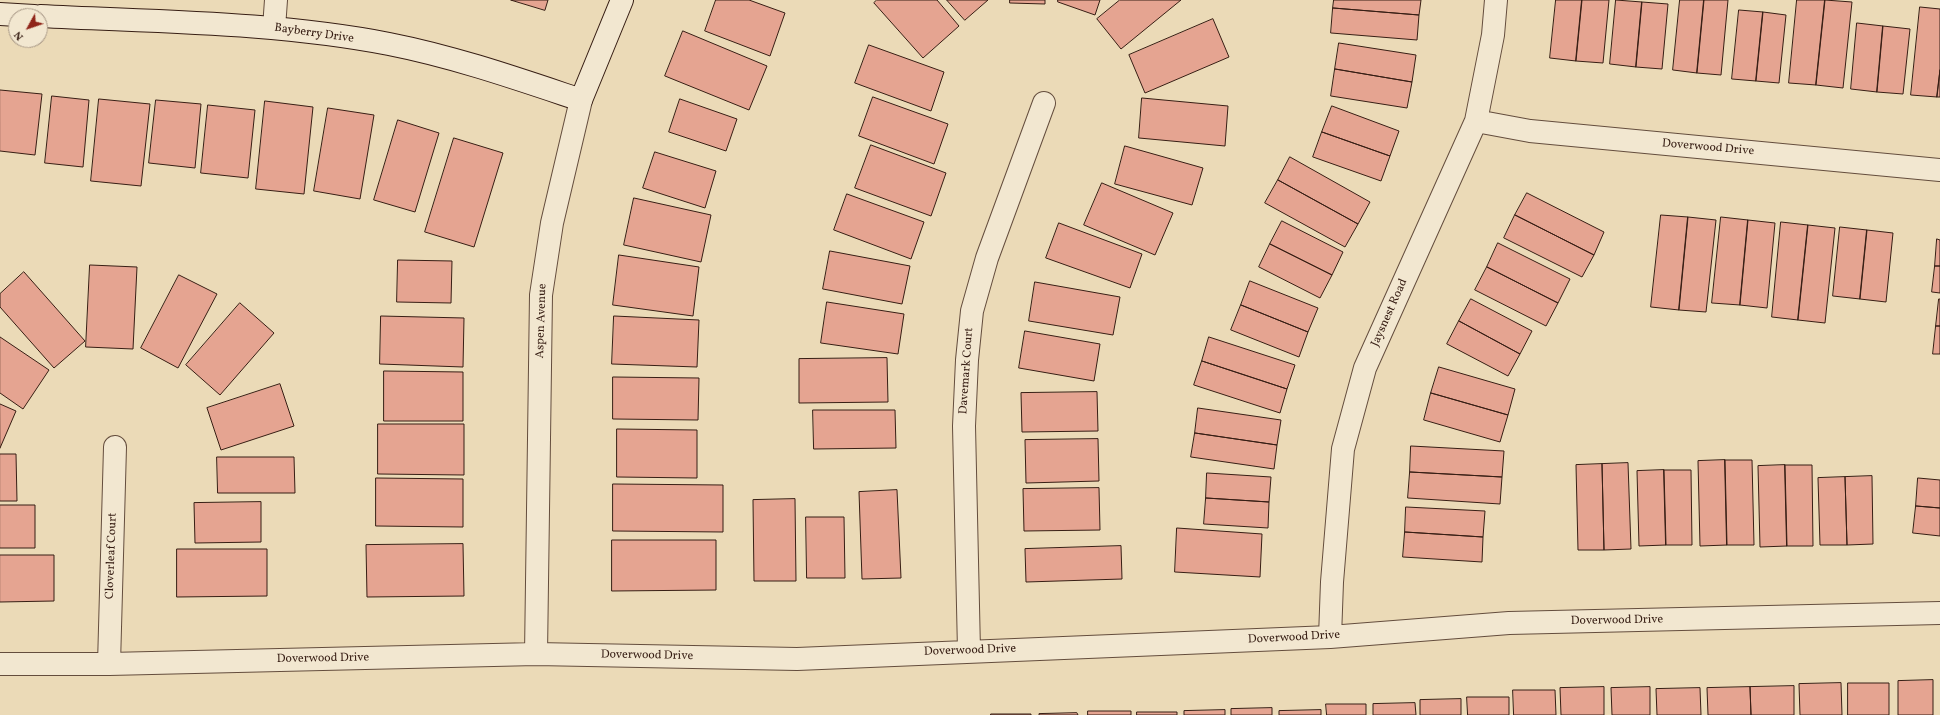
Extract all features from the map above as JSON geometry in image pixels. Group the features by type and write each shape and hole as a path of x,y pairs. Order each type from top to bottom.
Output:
{"street":[{"path":"274,28 276,0"},
{"name":"Aspen Avenue","path":"536,654 541,295 552,223 581,100 622,0"},
{"name":"Jaysnest Road","path":"1330,637 1332,582 1343,449 1365,368 1476,121 1493,35 1496,0"},
{"name":"Bayberry Drive","path":"48,16 274,28 388,44 445,56 581,100"},
{"name":"Davemark Court","path":"969,651 964,426 967,360 972,311 987,258 1044,103"},
{"name":"Doverwood Drive","path":"1476,121 1530,131 1940,170"},
{"name":"Cloverleaf Court","path":"109,664 115,447"},
{"name":"Doverwood Drive","path":"0,664 109,664 536,654 798,659 1330,637 1509,623 1940,613"}],"building":[{"path":"511,0 548,0 545,10"},
{"path":"716,0 749,0 785,13 770,56 705,31"},
{"path":"877,0 937,0 959,26 923,58 874,3"},
{"path":"947,0 988,0 965,20"},
{"path":"1010,0 1045,0 1045,4 1010,3"},
{"path":"1058,0 1100,0 1095,15 1058,2"},
{"path":"1120,0 1181,0 1121,49 1097,19"},
{"path":"1334,0 1421,0 1419,15 1333,8"},
{"path":"1556,0 1582,0 1576,61 1550,58"},
{"path":"1582,0 1609,0 1603,63 1576,61"},
{"path":"1616,0 1642,2 1636,67 1610,64"},
{"path":"1680,0 1704,0 1697,73 1673,70"},
{"path":"1704,0 1728,0 1721,75 1697,73"},
{"path":"1797,0 1825,0 1816,85 1789,83"},
{"path":"1825,0 1852,2 1843,88 1816,85"},
{"path":"1642,2 1668,4 1662,69 1636,67"},
{"path":"1920,7 1940,9 1940,70 1937,97 1911,95"},
{"path":"1333,8 1419,15 1417,40 1331,33"},
{"path":"1739,10 1763,12 1756,81 1732,79"},
{"path":"1763,12 1786,15 1779,83 1756,81"},
{"path":"1213,19 1229,57 1145,93 1129,55"},
{"path":"1857,23 1883,26 1877,92 1851,89"},
{"path":"1883,26 1910,29 1903,94 1877,92"},
{"path":"683,31 767,66 749,110 665,76"},
{"path":"1339,43 1416,55 1412,82 1335,69"},
{"path":"869,45 944,72 931,111 855,83"},
{"path":"1335,69 1412,82 1407,108 1331,96"},
{"path":"1940,70 1940,97 1937,97"},
{"path":"0,90 42,94 35,155 0,151"},
{"path":"52,96 89,100 83,167 45,163"},
{"path":"873,97 948,124 934,164 859,136"},
{"path":"1142,98 1228,106 1225,146 1139,138"},
{"path":"99,99 150,104 141,186 91,181"},
{"path":"680,99 737,119 726,151 669,132"},
{"path":"156,100 201,104 195,168 149,163"},
{"path":"265,101 313,107 304,194 256,189"},
{"path":"208,105 255,110 248,178 201,173"},
{"path":"1332,106 1399,131 1390,156 1322,132"},
{"path":"328,108 374,115 360,199 314,191"},
{"path":"398,120 439,133 415,212 374,200"},
{"path":"1322,132 1390,156 1381,181 1313,157"},
{"path":"454,138 503,153 474,247 425,232"},
{"path":"871,145 946,173 931,216 855,188"},
{"path":"1125,146 1203,168 1192,205 1115,184"},
{"path":"655,152 716,171 705,208 643,188"},
{"path":"1290,157 1370,202 1358,224 1278,180"},
{"path":"1278,180 1358,224 1345,247 1265,203"},
{"path":"1102,183 1173,213 1155,255 1084,225"},
{"path":"1527,193 1604,232 1594,255 1515,215"},
{"path":"847,194 924,222 911,259 834,230"},
{"path":"634,198 711,215 701,262 624,245"},
{"path":"1515,215 1594,255 1582,277 1504,238"},
{"path":"1661,215 1688,217 1679,310 1651,307"},
{"path":"1688,217 1716,220 1706,312 1679,310"},
{"path":"1721,217 1748,220 1740,305 1712,303"},
{"path":"1748,220 1775,223 1767,308 1740,305"},
{"path":"1282,221 1343,252 1332,275 1270,244"},
{"path":"1781,222 1808,225 1798,320 1772,317"},
{"path":"1059,223 1142,254 1130,288 1046,258"},
{"path":"1808,225 1835,228 1825,323 1798,320"},
{"path":"1840,227 1867,230 1860,299 1833,296"},
{"path":"1867,230 1893,233 1886,302 1860,299"},
{"path":"1937,239 1940,240 1940,266 1935,266"},
{"path":"1498,243 1570,279 1558,303 1487,267"},
{"path":"1270,244 1332,275 1320,298 1259,267"},
{"path":"830,251 910,266 902,304 823,289"},
{"path":"619,255 699,267 693,316 613,305"},
{"path":"398,260 452,261 451,303 397,302"},
{"path":"90,265 137,267 133,349 86,347"},
{"path":"1935,266 1940,266 1940,293 1932,292"},
{"path":"1487,267 1558,303 1546,326 1475,290"},
{"path":"24,272 85,341 54,368 0,307 0,294"},
{"path":"179,275 217,294 178,368 141,348"},
{"path":"1250,281 1318,308 1308,332 1241,305"},
{"path":"1035,282 1120,297 1113,335 1029,321"},
{"path":"1471,299 1532,331 1520,354 1459,321"},
{"path":"1939,299 1940,326 1936,326"},
{"path":"827,302 904,314 898,354 821,343"},
{"path":"240,303 274,333 220,395 186,365"},
{"path":"1241,305 1308,332 1299,357 1231,330"},
{"path":"381,316 464,318 463,367 380,364"},
{"path":"614,316 699,320 697,367 612,364"},
{"path":"1459,321 1520,354 1508,376 1447,344"},
{"path":"1936,326 1940,326 1940,354 1933,354"},
{"path":"1025,331 1100,344 1094,381 1019,368"},
{"path":"0,337 49,370 23,409 0,393"},
{"path":"1209,337 1295,365 1287,389 1202,361"},
{"path":"887,358 888,402 799,403 799,359"},
{"path":"1202,361 1287,389 1280,413 1194,385"},
{"path":"1439,367 1515,389 1508,415 1431,393"},
{"path":"384,371 463,372 463,421 384,421"},
{"path":"613,377 699,378 698,420 613,419"},
{"path":"280,384 294,426 221,450 207,408"},
{"path":"1097,392 1098,431 1022,432 1021,393"},
{"path":"1431,393 1508,415 1500,442 1424,420"},
{"path":"0,404 16,411 0,448"},
{"path":"1198,408 1281,420 1277,445 1195,433"},
{"path":"813,410 895,410 896,448 814,449"},
{"path":"378,424 464,424 464,475 378,474"},
{"path":"617,429 697,430 697,478 617,477"},
{"path":"1195,433 1277,445 1274,469 1191,457"},
{"path":"1098,439 1099,481 1026,483 1025,440"},
{"path":"1411,446 1504,451 1502,477 1410,472"},
{"path":"0,454 16,454 17,501 0,501"},
{"path":"217,457 294,457 295,493 218,493"},
{"path":"1725,460 1752,460 1754,545 1727,545"},
{"path":"1725,460 1727,545 1700,546 1698,461"},
{"path":"1628,463 1631,549 1604,550 1602,464"},
{"path":"1602,464 1604,550 1578,550 1576,465"},
{"path":"1785,465 1812,465 1813,546 1787,546"},
{"path":"1785,465 1787,546 1760,547 1758,466"},
{"path":"1664,470 1691,470 1692,545 1666,545"},
{"path":"1664,470 1666,545 1639,546 1637,471"},
{"path":"1410,472 1502,477 1500,504 1408,498"},
{"path":"1207,473 1271,477 1269,502 1206,498"},
{"path":"1872,476 1873,544 1847,545 1845,477"},
{"path":"1845,477 1847,545 1820,545 1818,478"},
{"path":"376,478 463,479 463,527 376,526"},
{"path":"1918,478 1940,480 1940,508 1916,506"},
{"path":"613,484 723,485 723,532 613,531"},
{"path":"1099,488 1100,530 1024,531 1023,489"},
{"path":"897,490 901,578 862,579 859,492"},
{"path":"1206,498 1269,502 1268,528 1204,524"},
{"path":"795,499 796,581 754,581 753,500"},
{"path":"261,502 261,542 195,543 194,503"},
{"path":"0,505 35,505 35,548 0,548"},
{"path":"1916,506 1940,508 1940,536 1913,533"},
{"path":"1406,507 1485,511 1483,537 1405,532"},
{"path":"806,517 844,517 845,578 807,578"},
{"path":"1177,528 1262,534 1260,577 1175,572"},
{"path":"1405,532 1483,537 1482,562 1403,557"},
{"path":"612,540 716,540 716,590 612,591"},
{"path":"463,544 464,596 367,597 366,545"},
{"path":"1121,546 1122,579 1026,582 1025,549"},
{"path":"177,549 267,549 267,596 177,597"},
{"path":"0,555 54,555 54,601 0,602"},
{"path":"1933,680 1933,715 1898,715 1898,681"},
{"path":"1841,683 1842,715 1800,715 1799,684"},
{"path":"1848,683 1889,683 1889,715 1848,715"},
{"path":"1794,686 1794,715 1751,715 1750,687"},
{"path":"1604,687 1604,715 1561,715 1560,688"},
{"path":"1650,687 1650,715 1612,715 1611,688"},
{"path":"1750,687 1751,715 1708,715 1707,688"},
{"path":"1700,688 1701,715 1657,715 1656,689"},
{"path":"1513,690 1555,690 1556,715 1514,715"},
{"path":"1467,697 1509,697 1509,715 1468,715"},
{"path":"1461,699 1461,715 1420,715 1420,700"},
{"path":"1415,703 1416,715 1373,715 1373,704"},
{"path":"1326,704 1366,704 1366,715 1327,715"},
{"path":"1272,708 1272,715 1231,715 1231,709"},
{"path":"1225,710 1225,715 1184,715 1184,711"},
{"path":"1321,710 1321,715 1279,715 1279,711"},
{"path":"1088,711 1131,711 1131,715 1088,715"},
{"path":"1137,712 1177,712 1177,715 1137,715"},
{"path":"1077,713 1078,715 1039,715 1039,714"},
{"path":"1031,714 1031,715 991,715"}]}
